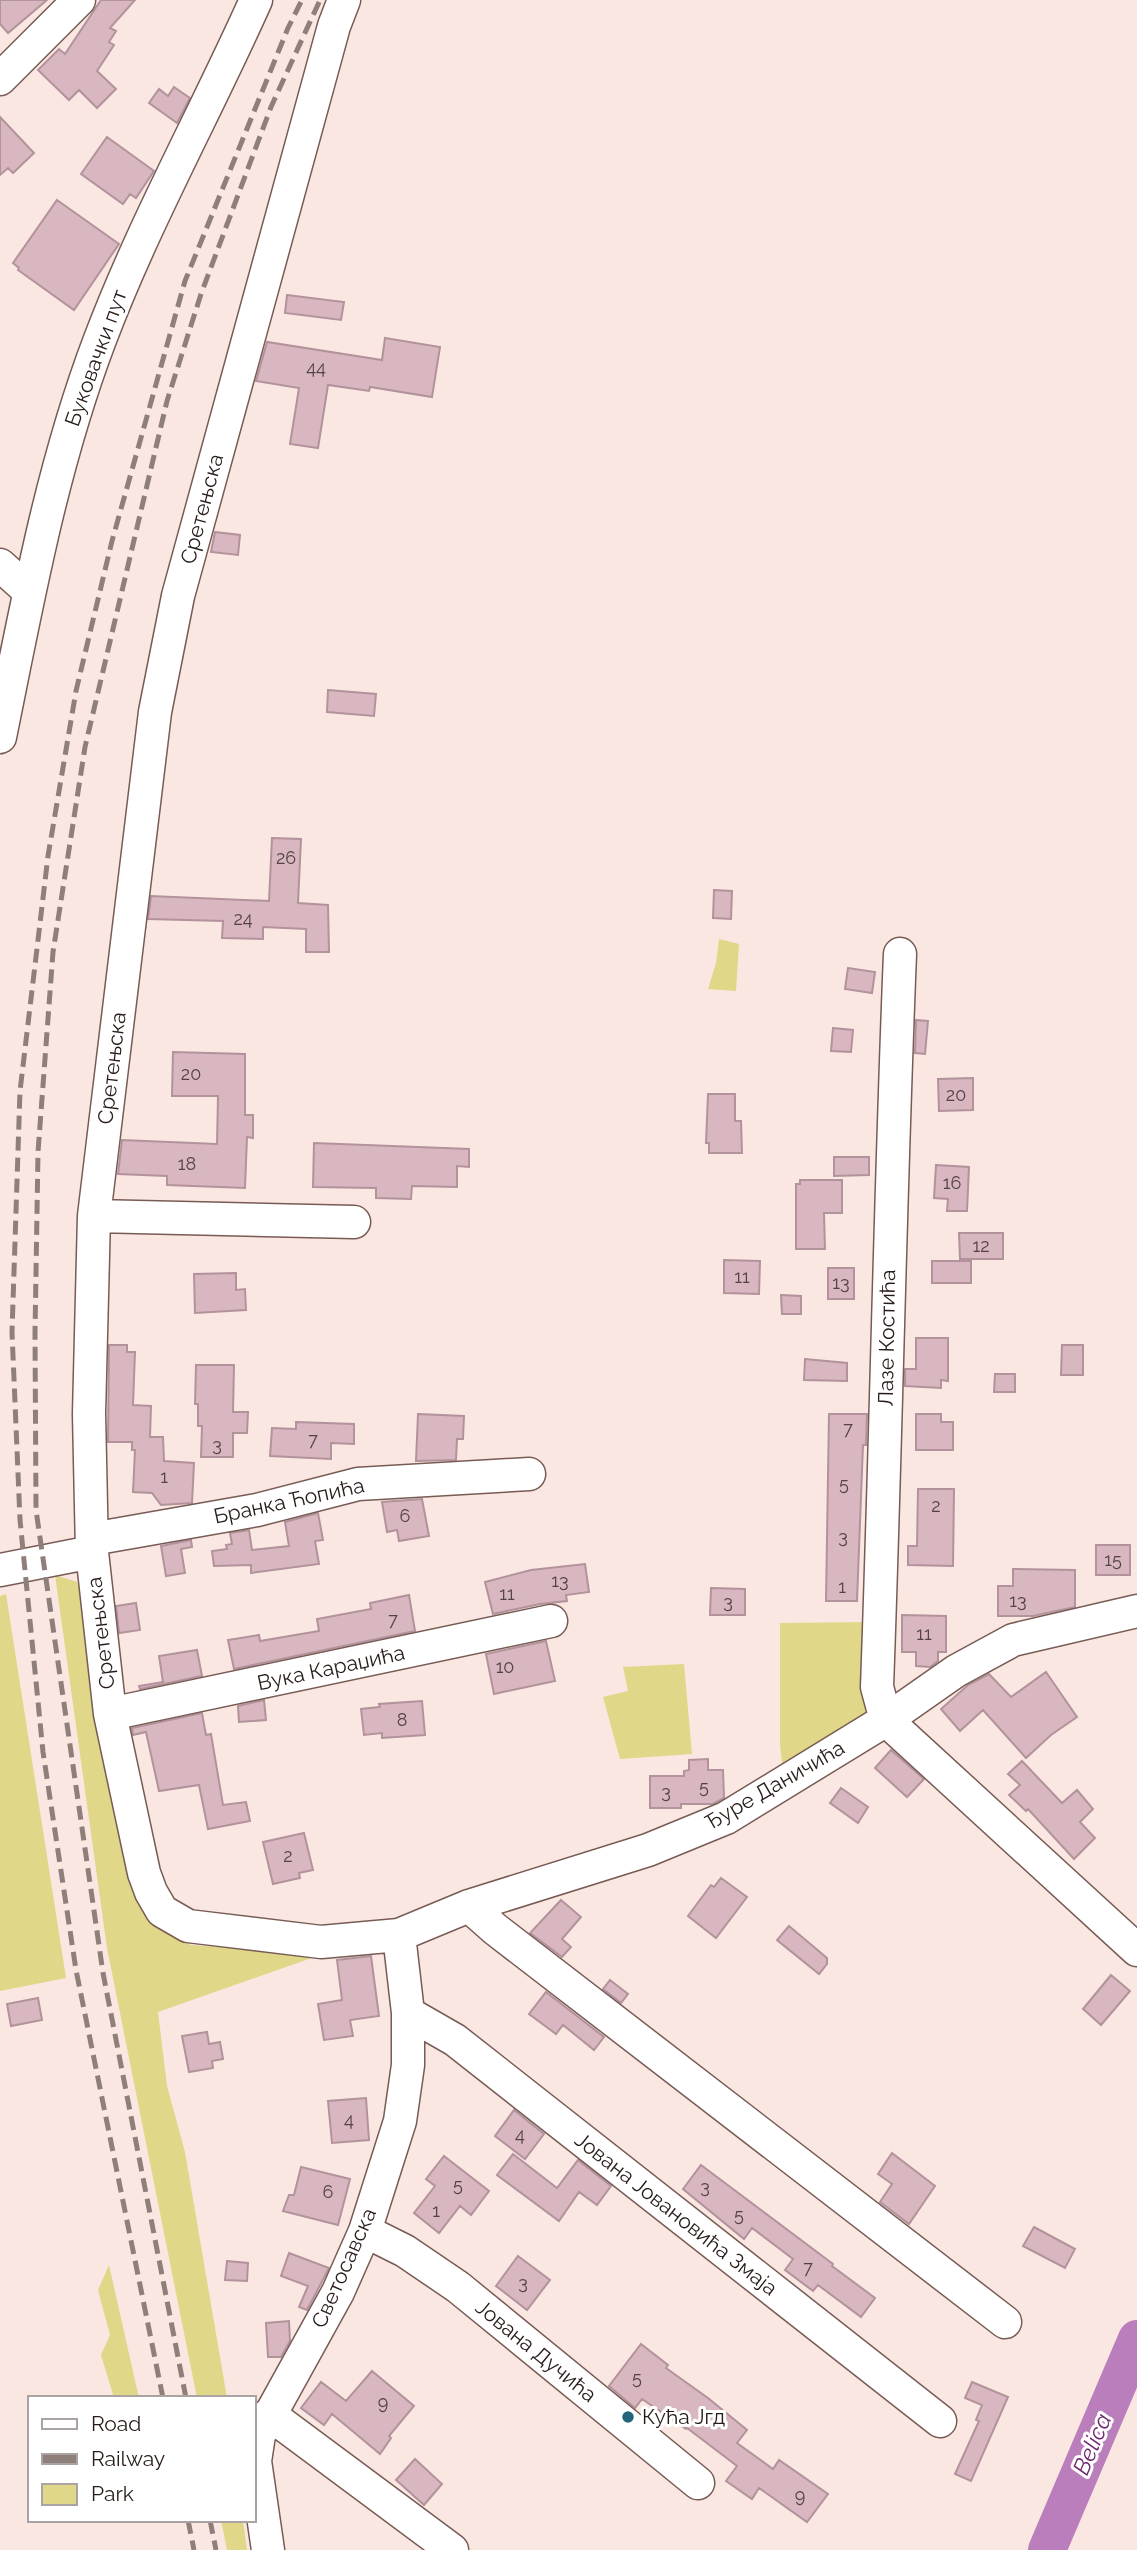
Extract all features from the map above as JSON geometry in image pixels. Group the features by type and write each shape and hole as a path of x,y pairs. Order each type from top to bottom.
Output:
{"street":[{"path":"0,79 79,0"},
{"name":"Буковачки пут","path":"0,737 29,592 61,455 98,343 130,265 220,81 256,0"},
{"name":"Сретењска","path":"344,0 334,26 178,596 155,712 94,1216 89,1414 92,1545 110,1714 144,1872 162,1911 188,1926 227,1933 321,1942 399,1935"},
{"path":"0,565 29,592"},
{"name":"Лазе Костића","path":"886,1720 877,1687 900,954"},
{"path":"94,1216 354,1222"},
{"name":"Бранка Ћопића","path":"0,1570 92,1545 257,1510 358,1484 529,1474"},
{"name":"Ђуре Даничића","path":"399,1935 469,1906 648,1850 726,1818 886,1720 956,1671 1013,1640 1137,1611"},
{"name":"Вука Караџића","path":"110,1714 551,1621"},
{"path":"886,1720 1137,1950"},
{"path":"469,1906 1005,2322"},
{"name":"Светосавска","path":"256,2454 259,2435 269,2414 338,2292 365,2231 400,2121 408,2065 408,2013 399,1935"},
{"name":"Јована Јовановића Змаја","path":"408,2013 455,2040 940,2421"},
{"name":"Јована Дучића","path":"365,2231 405,2251 458,2287 698,2483"},
{"path":"269,2414 452,2550"},
{"name":"Светосавска","path":"256,2468 268,2550"}],"green space":[{"path":"719,939 739,944 736,991 708,989 716,963"},
{"path":"55,1575 77,1582 86,1601 168,1931 191,1945 323,1954 158,2012 167,2086 185,2152 227,2396 197,2396 107,1948"},
{"path":"6,1594 66,1978 0,1991 0,1596"},
{"path":"869,1622 869,1700 866,1717 783,1771 780,1745 780,1623"},
{"path":"684,1664 692,1754 620,1759 603,1697 628,1691 623,1667"},
{"path":"109,2265 139,2396 113,2396 101,2355 110,2335 98,2290"},
{"path":"221,2522 243,2522 247,2550 227,2550"}],"building":[{"path":"0,0 47,0 8,33 0,24"},
{"path":"101,0 135,0 110,28 116,31 109,42 114,45 97,71 116,89 97,108 79,90 69,100 38,70 59,49 65,54"},
{"path":"174,87 190,98 177,123 149,103 159,89 168,96"},
{"path":"0,117 34,153 13,173 8,168 0,175"},
{"path":"107,137 154,171 136,198 130,194 123,204 81,174"},
{"path":"57,200 119,244 74,310 18,270 13,263"},
{"path":"287,295 344,302 341,320 285,313"},
{"path":"385,338 440,347 432,397 370,387 369,391 328,385 318,448 290,444 299,388 256,381 267,342 382,360"},
{"path":"215,532 240,535 238,555 211,552"},
{"path":"328,690 376,694 374,716 327,712"},
{"path":"272,838 301,839 298,903 328,905 329,952 306,952 306,929 263,927 263,939 222,938 223,921 148,919 151,896 269,901"},
{"path":"714,890 732,891 731,919 713,918"},
{"path":"848,968 875,972 872,993 845,989"},
{"path":"916,1020 928,1021 925,1054 915,1053"},
{"path":"833,1028 853,1030 851,1052 831,1051"},
{"path":"173,1052 245,1054 245,1115 253,1115 253,1138 247,1137 245,1188 167,1185 167,1176 118,1174 122,1140 217,1144 218,1096 172,1096"},
{"path":"973,1078 973,1110 939,1111 938,1079"},
{"path":"708,1094 735,1094 735,1121 741,1121 742,1153 709,1153 709,1143 706,1143"},
{"path":"314,1143 469,1149 469,1167 457,1166 457,1187 412,1186 411,1199 376,1198 376,1188 313,1187"},
{"path":"834,1157 869,1157 869,1175 834,1176"},
{"path":"936,1165 969,1167 967,1211 947,1211 948,1199 934,1198"},
{"path":"800,1180 842,1180 842,1213 824,1213 825,1249 796,1249 796,1184 800,1184"},
{"path":"959,1233 1003,1233 1003,1259 960,1259"},
{"path":"724,1260 760,1261 759,1294 724,1293"},
{"path":"932,1261 971,1261 971,1283 932,1283"},
{"path":"828,1268 854,1268 854,1299 828,1299"},
{"path":"236,1273 236,1290 245,1289 246,1310 195,1313 194,1274"},
{"path":"781,1295 801,1296 801,1314 782,1314"},
{"path":"916,1338 948,1338 948,1381 941,1380 941,1388 905,1386 905,1369 916,1369"},
{"path":"109,1345 127,1345 127,1352 135,1352 133,1405 151,1406 150,1437 163,1437 164,1461 194,1463 192,1503 161,1505 152,1493 133,1492 135,1450 132,1450 132,1442 108,1442"},
{"path":"1062,1345 1083,1345 1083,1375 1061,1375"},
{"path":"805,1359 847,1363 847,1381 804,1380"},
{"path":"196,1365 234,1365 233,1412 248,1412 247,1433 233,1433 233,1457 201,1457 202,1426 198,1426 198,1404 195,1404"},
{"path":"995,1374 1015,1374 1015,1392 994,1392"},
{"path":"418,1414 464,1416 463,1439 457,1439 456,1460 416,1461"},
{"path":"829,1414 867,1414 866,1445 863,1445 857,1601 826,1601"},
{"path":"916,1414 941,1414 941,1422 953,1422 953,1450 916,1450"},
{"path":"296,1422 354,1424 354,1444 331,1443 331,1459 270,1456 272,1428 296,1429"},
{"path":"918,1489 954,1489 953,1566 908,1565 908,1546 917,1546"},
{"path":"422,1499 429,1536 399,1541 397,1530 387,1532 382,1502"},
{"path":"318,1513 323,1540 315,1541 319,1564 251,1573 251,1565 214,1566 212,1551 227,1549 226,1545 232,1544 230,1533 249,1530 252,1550 289,1546 285,1522"},
{"path":"191,1540 192,1547 181,1549 185,1573 166,1576 161,1546"},
{"path":"1096,1545 1130,1545 1130,1575 1096,1575"},
{"path":"585,1564 589,1592 566,1595 567,1601 493,1614 485,1582 531,1570"},
{"path":"1013,1569 1075,1570 1075,1607 1033,1616 998,1616 998,1586 1013,1586"},
{"path":"711,1588 745,1589 745,1615 710,1615"},
{"path":"409,1595 415,1631 234,1669 228,1640 259,1635 260,1641 319,1631 317,1619 371,1609 370,1603"},
{"path":"136,1603 140,1630 119,1633 116,1606"},
{"path":"902,1615 946,1616 946,1652 938,1652 938,1661 930,1667 916,1666 916,1652 902,1652"},
{"path":"546,1641 555,1681 494,1694 486,1654"},
{"path":"197,1650 202,1676 140,1689 139,1686 163,1682 159,1656"},
{"path":"1046,1672 1077,1717 1051,1735 1026,1758 983,1710 960,1731 941,1709 968,1685 989,1674 1011,1697"},
{"path":"264,1700 266,1720 239,1722 238,1706"},
{"path":"422,1701 425,1735 382,1738 382,1733 364,1735 361,1709 380,1707 379,1704"},
{"path":"202,1713 206,1735 211,1734 223,1805 246,1802 250,1821 208,1829 199,1785 159,1791 146,1732 133,1735 132,1728"},
{"path":"891,1750 924,1779 907,1797 875,1768"},
{"path":"708,1759 708,1770 723,1770 724,1798 713,1804 650,1808 650,1776 684,1776 684,1771 689,1770 689,1760"},
{"path":"1022,1761 1062,1803 1077,1790 1093,1809 1080,1822 1095,1838 1074,1859 1028,1809 1026,1811 1009,1795 1020,1785 1008,1774"},
{"path":"841,1788 868,1807 858,1823 830,1803"},
{"path":"304,1833 313,1870 299,1873 300,1878 273,1884 263,1842"},
{"path":"721,1878 747,1897 716,1938 688,1916 711,1885 714,1887"},
{"path":"561,1900 581,1917 562,1939 571,1947 562,1957 530,1933"},
{"path":"789,1926 827,1958 827,1964 819,1974 777,1940"},
{"path":"371,1956 379,2016 350,2020 353,2036 324,2040 318,2004 342,2000 337,1960"},
{"path":"1111,1975 1130,1991 1101,2025 1083,2009"},
{"path":"610,1980 628,1994 621,2003 603,1989"},
{"path":"546,1992 604,2037 594,2050 563,2025 556,2034 529,2014"},
{"path":"38,1998 42,2020 11,2026 7,2004"},
{"path":"207,2032 209,2044 220,2042 223,2059 212,2061 213,2068 189,2072 182,2036"},
{"path":"366,2098 369,2140 332,2143 328,2101"},
{"path":"514,2110 544,2134 525,2159 495,2136"},
{"path":"892,2153 935,2186 909,2224 880,2202 892,2184 878,2174"},
{"path":"513,2154 557,2188 578,2160 611,2186 597,2205 579,2192 559,2221 497,2175"},
{"path":"444,2156 489,2191 471,2215 460,2206 439,2233 414,2213 435,2186 426,2179"},
{"path":"701,2165 875,2298 861,2317 818,2285 813,2291 785,2270 793,2259 752,2228 744,2239 683,2189"},
{"path":"301,2167 350,2179 338,2225 283,2211 289,2195 294,2195"},
{"path":"1034,2227 1075,2249 1065,2268 1023,2246"},
{"path":"289,2253 329,2268 307,2310 299,2307 308,2286 281,2276"},
{"path":"518,2256 550,2280 527,2310 496,2286"},
{"path":"227,2261 248,2263 247,2281 225,2280"},
{"path":"289,2321 290,2341 281,2357 268,2357 266,2323"},
{"path":"641,2344 668,2365 666,2368 747,2430 737,2443 773,2469 779,2460 828,2494 807,2522 759,2488 752,2499 726,2481 737,2466 687,2428 642,2399 635,2408 609,2386"},
{"path":"372,2371 414,2406 389,2436 391,2438 380,2454 332,2414 324,2425 301,2408 321,2382 346,2401"},
{"path":"972,2382 1008,2397 971,2481 955,2474 979,2421 976,2420 982,2405 965,2398"},
{"path":"415,2459 442,2484 424,2505 396,2480"}],"waterway":[{"name":"Belica","path":"1047,2550 1137,2339"}],"railway":[{"path":"163,2396 76,1970 43,1752 20,1520 12,1332 20,1091 48,856 76,691 112,541 185,281 288,28 302,0"},
{"path":"186,2396 103,1973 36,1510 38,1152 53,952 85,747 167,401 201,294 271,107 320,0"},
{"path":"188,2522 194,2550"},
{"path":"210,2522 216,2550"}],"place":[{"name":"Кућа Јгд","path":"628,2417"}]}
